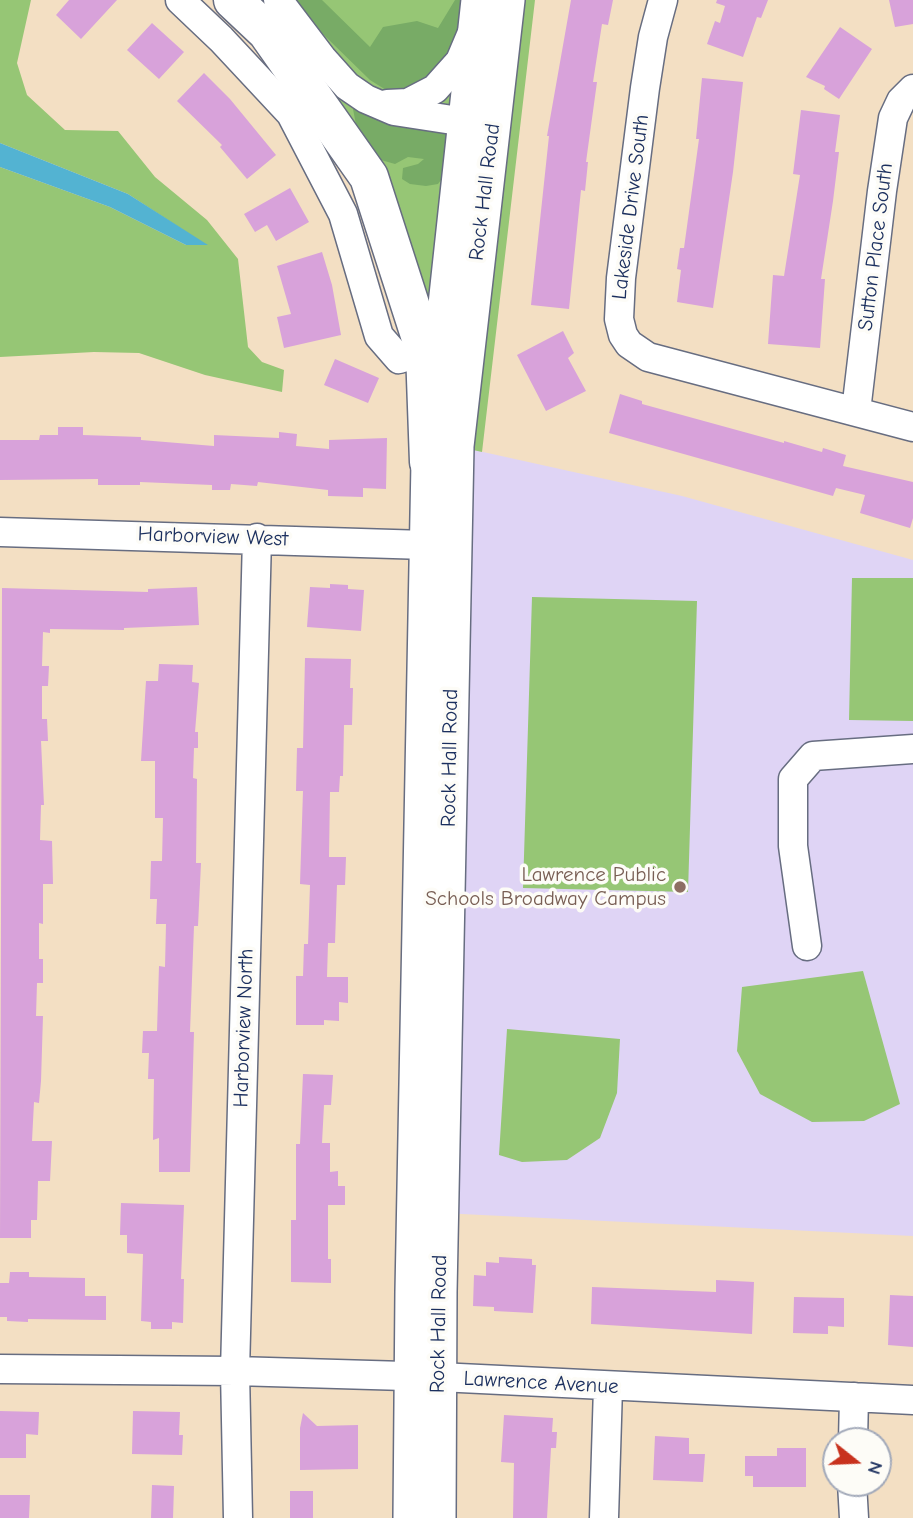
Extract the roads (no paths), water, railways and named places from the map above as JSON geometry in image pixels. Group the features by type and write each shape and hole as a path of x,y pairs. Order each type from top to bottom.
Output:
{"highway":[{"path":"233,0 267,32 369,177 425,351 429,462"}],"main road":[{"name":"Rock Hall Road","path":"435,879 426,545 429,462 479,124 507,0"},
{"name":"Rock Hall Road","path":"411,1518 425,1377 435,879 456,446 479,124 478,10"},
{"name":"Rock Hall Road","path":"425,1377 438,1518"}],"street":[{"path":"180,0 221,39 291,114 343,214 379,337 399,359 425,351"},
{"path":"278,0 322,58 347,86 366,99 394,111 479,124"},
{"name":"Lakeside Drive South","path":"663,0 653,37 645,88 623,264 619,318 623,335 629,344 648,357 913,427"},
{"path":"366,99 396,105 420,98 435,89 460,61 478,10"},
{"name":"Sutton Place South","path":"856,411 893,118 901,101 913,89"},
{"name":"Harborview West","path":"0,532 426,545"},
{"name":"Harborview North","path":"238,1518 235,1371 257,538"},
{"path":"807,946 793,846 793,779 813,756 913,749"},
{"name":"Lawrence Avenue","path":"0,1369 235,1371 425,1377 913,1400"},
{"path":"604,1518 608,1387"},
{"path":"853,1427 854,1397"},
{"path":"853,1497 855,1518"}],"water":[{"path":"0,143 128,194 208,245 186,245 110,207 0,167"}],"place":[{"name":"Lawrence Public Schools Broadway Campus","path":"680,887"}]}
